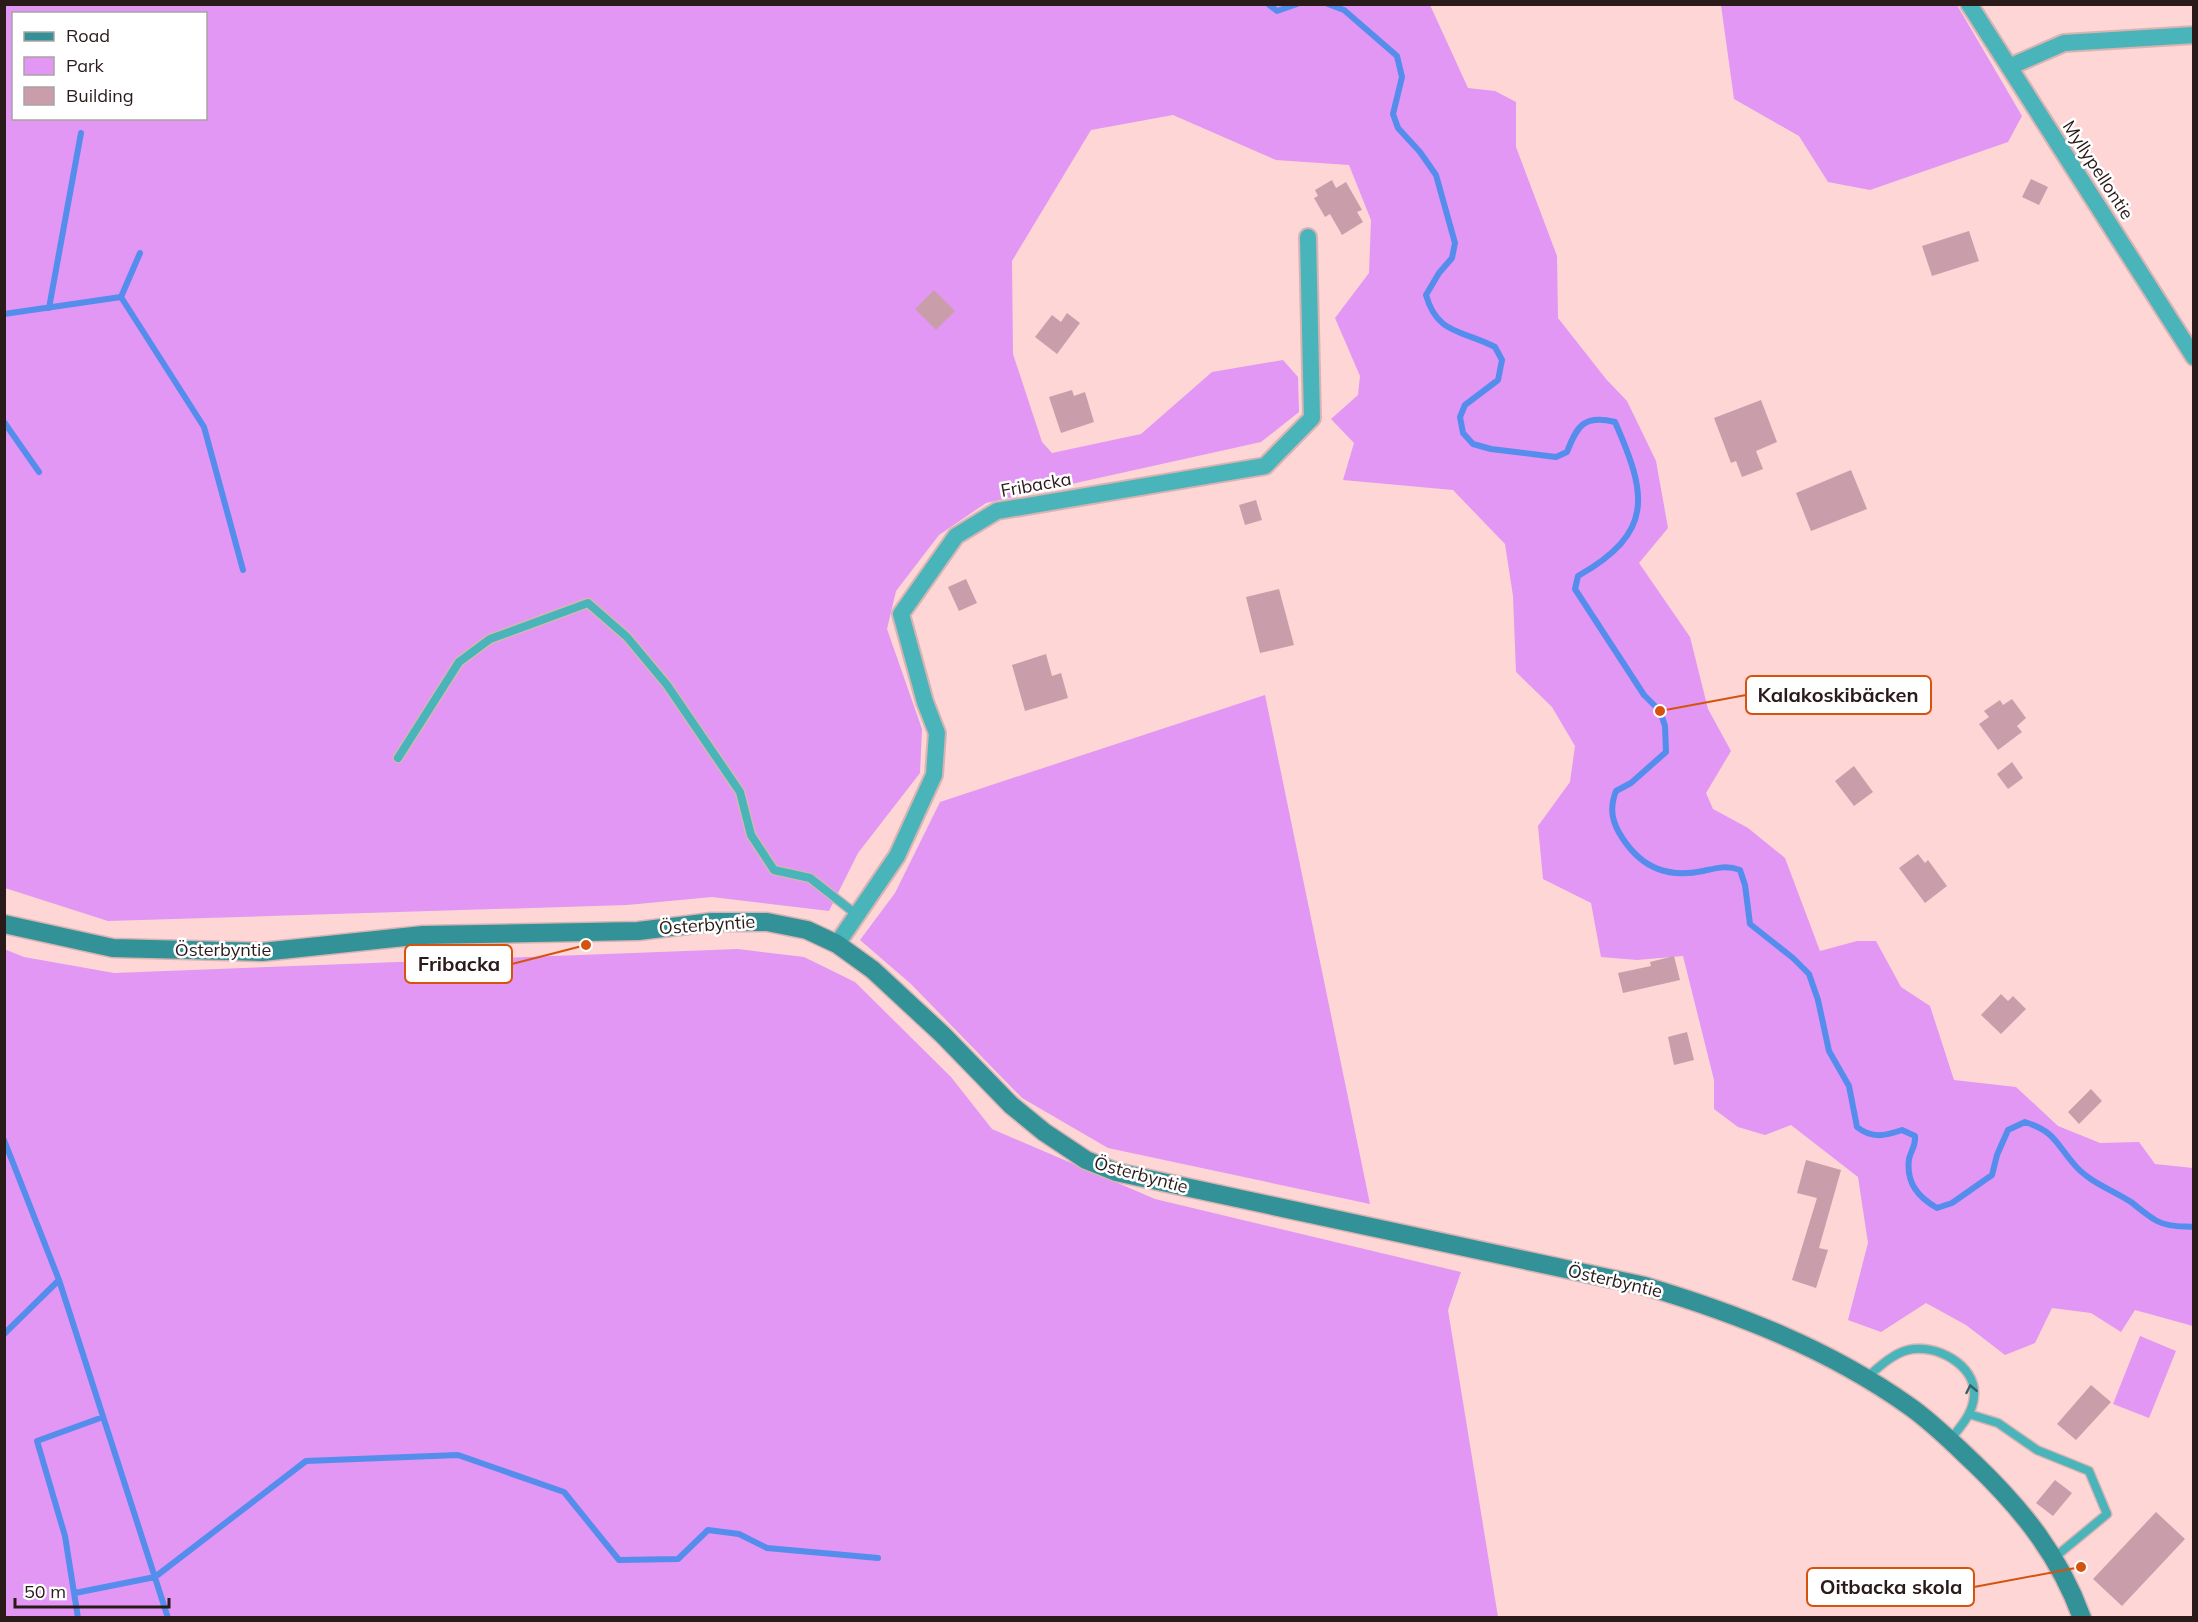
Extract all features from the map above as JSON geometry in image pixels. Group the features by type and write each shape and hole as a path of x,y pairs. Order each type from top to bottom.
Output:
{"street":[{"name":"Myllypellontie","path":"1969,4 2193,357"},
{"path":"2009,67 2064,43 2193,35"},
{"name":"Fribacka","path":"837,944 897,856 934,775 938,733 925,702 901,614 956,536 998,511 1265,466 1312,418 1308,237"},
{"name":"Österbyntie","path":"4,924 113,948 262,952 423,935 638,931 711,922 767,922 807,930 837,944 882,978 1011,1105 1044,1132 1086,1160 1116,1172 1645,1286 1720,1309 1794,1339 1866,1378 1911,1407 1999,1487 2055,1557 2082,1617"}],"lane":[{"path":"398,758 459,662 490,639 588,603 627,637 667,685 740,792 751,835 774,870 810,878 858,915"},
{"path":"1866,1378 1905,1351 1921,1348 1943,1351 1968,1376 1974,1395 1969,1414 1950,1441"},
{"path":"1969,1414 1998,1423 2037,1450 2089,1471 2107,1514 2055,1557"}],"green space":[{"path":"5,5 1430,5 1468,88 1495,91 1516,102 1516,147 1557,256 1558,318 1606,379 1627,401 1656,461 1668,528 1639,563 1690,637 1708,709 1731,751 1706,793 1713,809 1748,828 1785,858 1820,951 1857,941 1876,941 1901,987 1930,1006 1954,1080 2016,1087 2058,1126 2100,1143 2139,1142 2155,1164 2193,1168 2193,1326 2135,1310 2121,1332 2091,1313 2052,1308 2035,1343 2005,1355 1966,1325 1926,1303 1881,1332 1848,1320 1868,1243 1858,1177 1791,1125 1765,1135 1738,1127 1714,1109 1714,1080 1683,956 1637,960 1601,957 1591,903 1543,879 1538,826 1570,782 1575,746 1552,707 1516,672 1513,596 1505,544 1453,490 1343,480 1354,443 1331,419 1358,395 1360,376 1335,318 1369,273 1371,220 1349,165 1276,160 1173,115 1091,130 1012,261 1013,354 1042,442 1052,453 1141,434 1212,372 1283,360 1298,377 1299,412 1261,442 986,503 939,535 896,591 887,629 922,729 920,773 858,853 829,911 712,897 627,905 108,921 5,888"},
{"path":"1721,5 1957,5 2022,116 2008,142 1870,190 1828,182 1799,136 1734,99"},
{"path":"1265,695 1370,1204 1108,1148 1022,1098 911,984 860,940 895,893 940,802"},
{"path":"4,949 24,957 114,973 738,949 804,957 855,982 951,1077 992,1129 1155,1199 1461,1272 1448,1310 1498,1617 5,1617"},
{"path":"2140,1336 2176,1351 2149,1418 2113,1404"}],"building":[{"path":"2031,179 2048,187 2039,205 2022,197"},
{"path":"1332,180 1336,188 1346,182 1362,210 1357,212 1363,222 1342,235 1330,214 1325,217 1314,198 1318,196 1315,190"},
{"path":"1969,231 1979,261 1932,276 1922,246"},
{"path":"934,290 955,311 936,330 915,309"},
{"path":"1067,313 1080,323 1057,354 1035,337 1052,315 1061,322"},
{"path":"1072,390 1074,396 1085,392 1094,422 1061,433 1049,397"},
{"path":"1761,400 1777,442 1756,451 1763,469 1742,477 1736,461 1731,463 1714,418"},
{"path":"1851,470 1867,509 1811,531 1796,493"},
{"path":"1256,500 1262,520 1245,525 1239,505"},
{"path":"966,579 977,603 959,611 948,587"},
{"path":"1279,589 1294,645 1260,653 1246,597"},
{"path":"1046,654 1052,676 1061,673 1068,698 1025,711 1012,665"},
{"path":"2012,699 2026,718 2017,726 2022,732 1998,750 1979,724 1989,717 1984,711 2000,700 2003,705"},
{"path":"2012,762 2023,778 2008,789 1997,774"},
{"path":"1854,766 1873,792 1854,806 1835,781"},
{"path":"1918,854 1925,863 1928,860 1947,886 1925,903 1899,868"},
{"path":"1674,956 1680,980 1623,993 1618,973 1651,966 1650,962"},
{"path":"2001,994 2008,1001 2013,996 2026,1009 2001,1034 1981,1015"},
{"path":"1687,1032 1694,1060 1674,1065 1668,1037"},
{"path":"2091,1089 2102,1101 2079,1124 2068,1112"},
{"path":"1806,1160 1841,1170 1819,1248 1828,1250 1816,1288 1792,1280 1817,1198 1797,1193"},
{"path":"2091,1385 2111,1402 2076,1440 2057,1424"},
{"path":"2055,1480 2072,1493 2053,1516 2036,1503"},
{"path":"2156,1512 2185,1539 2122,1606 2093,1579"}],"waterway":[{"path":"1268,4 1277,11 1297,4"},
{"path":"1328,4 1344,10 1397,56 1402,77 1393,114 1398,128 1420,152 1436,175 1455,243 1452,258 1439,273 1426,295 1431,308 1444,325 1495,347 1502,360 1498,380 1465,405 1460,417 1463,433 1473,444 1491,449 1556,457 1567,452 1574,435 1583,424 1589,421 1604,420 1615,422 1626,448 1638,491 1637,510 1632,527 1621,544 1603,560 1578,576 1575,589 1644,695 1660,711 1665,726 1666,752 1631,783 1616,791 1613,816 1623,839 1639,858 1668,872 1691,873 1726,867 1740,870 1745,885 1750,924 1793,958 1809,974 1818,1000 1829,1051 1849,1086 1857,1127 1873,1135 1884,1135 1902,1130 1915,1136 1909,1159 1909,1175 1919,1194 1930,1204 1937,1208 1952,1203 1992,1175 1997,1155 2008,1130 2025,1122 2049,1134 2079,1170 2154,1219 2170,1225 2194,1227"},
{"path":"49,308 81,133"},
{"path":"121,297 140,253"},
{"path":"4,314 121,297 204,427 243,570"},
{"path":"4,422 39,472"},
{"path":"4,1140 59,1280 168,1618"},
{"path":"4,1334 59,1280"},
{"path":"78,1618 65,1536 37,1441 103,1417"},
{"path":"75,1593 155,1577 306,1461 458,1455 564,1492 619,1560 678,1559 708,1530 739,1534 767,1548 878,1558"}],"place":[{"name":"Kalakoskibäcken","path":"1660,711"},
{"name":"Fribacka","path":"586,945"},
{"name":"Oitbacka skola","path":"2081,1567"}]}
